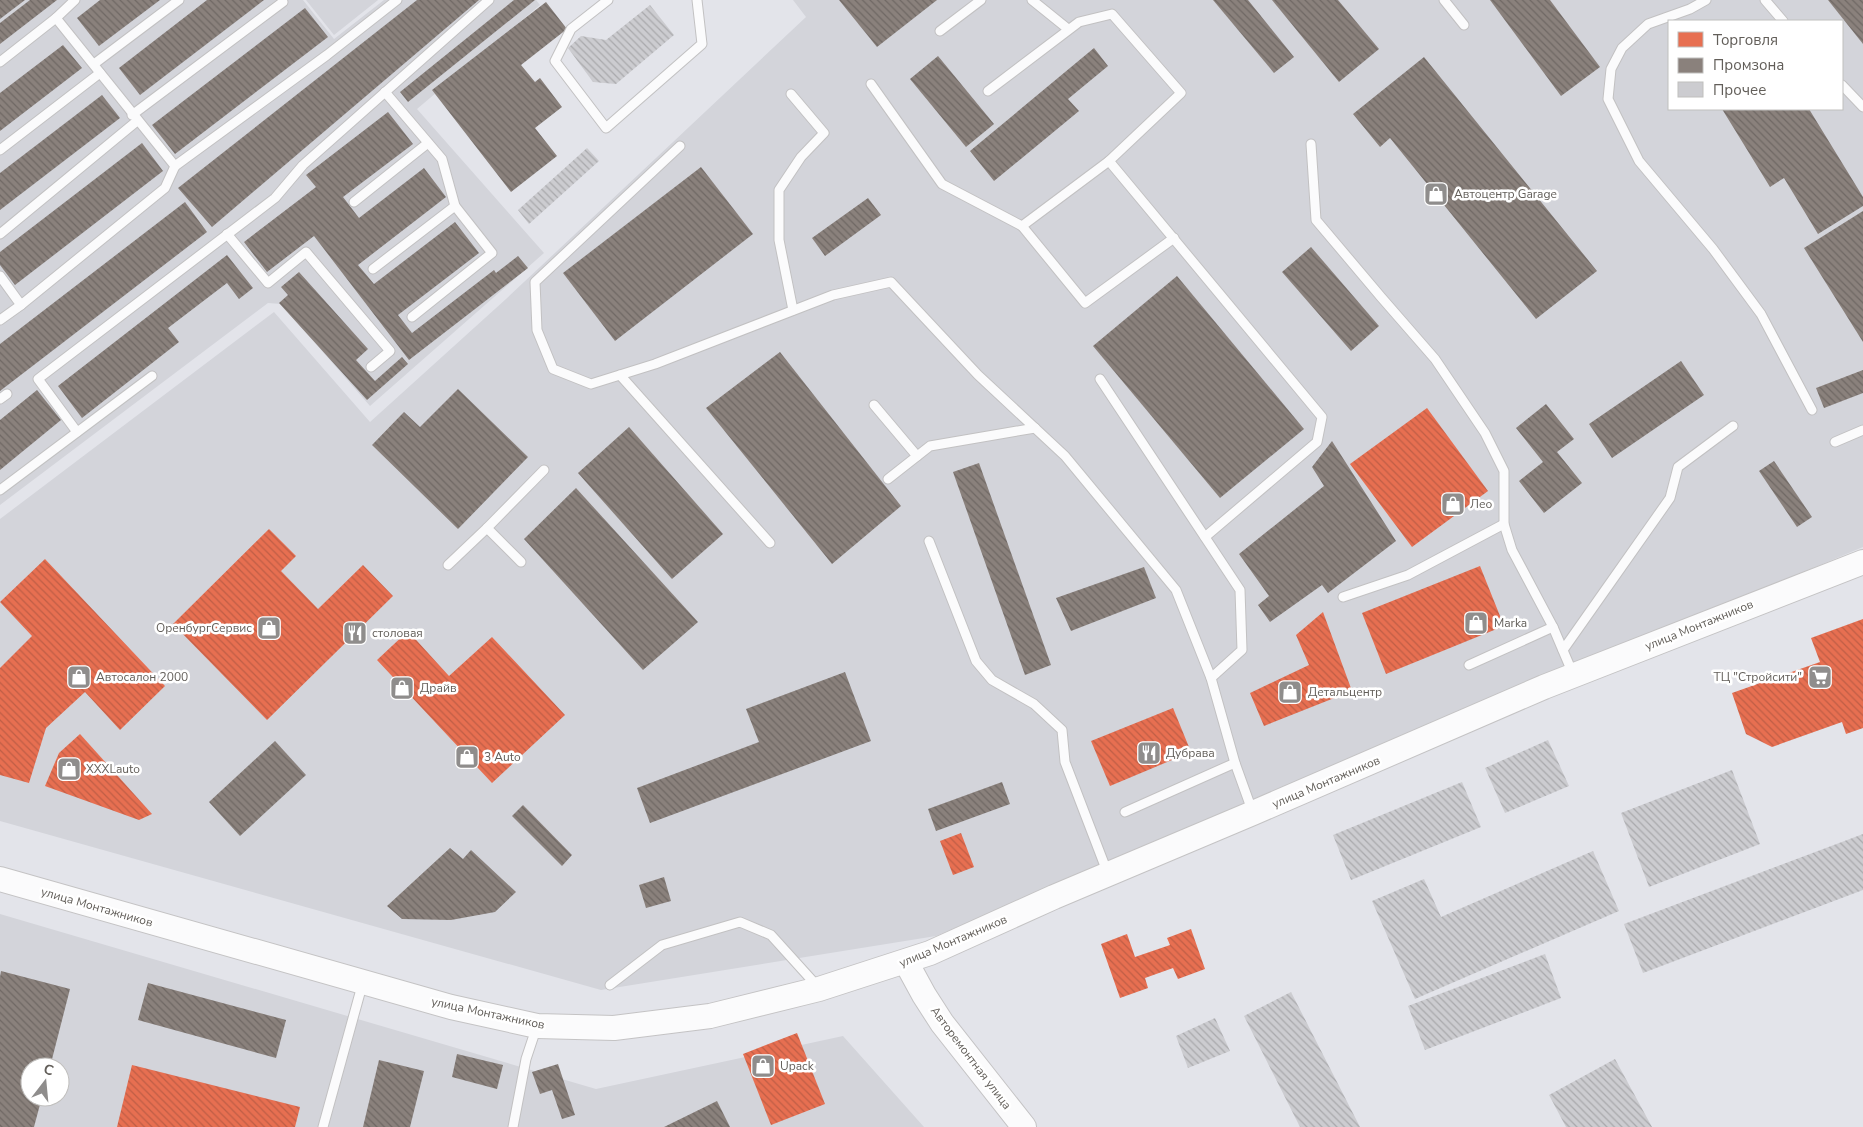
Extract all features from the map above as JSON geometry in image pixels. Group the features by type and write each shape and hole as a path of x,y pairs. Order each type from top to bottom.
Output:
{"main road":[{"name":"улица Монтажников","path":"0,879 451,1007 537,1026 614,1028 710,1016 820,989 906,962 1574,675 1863,562"},
{"name":"Авторемонтная улица","path":"906,962 942,1023 1024,1127"}],"lane":[{"path":"0,62 76,0"},
{"path":"94,64 180,0"},
{"path":"0,320 165,188 175,166 327,55 397,0"},
{"path":"77,432 38,379 275,198 303,165 489,0"},
{"path":"608,0 571,28 555,61 606,128 702,44 697,0"},
{"path":"940,31 981,0"},
{"path":"1032,0 1068,30"},
{"path":"1444,0 1464,25"},
{"path":"1706,0 1690,9 1648,24 1622,48 1611,69 1608,99 1639,161 1713,249 1761,314 1812,410"},
{"path":"1765,0 1782,20"},
{"path":"0,234 135,118 283,2"},
{"path":"988,91 1079,22 1112,14 1181,93 1110,161 1022,226"},
{"path":"56,18 175,166"},
{"path":"0,150 100,73"},
{"path":"871,84 942,184 1022,226 1084,303 1174,238"},
{"path":"1843,86 1863,107"},
{"path":"385,92 442,159 455,206 492,253 412,317"},
{"path":"791,94 824,133 801,157 779,190 779,240 793,310"},
{"path":"354,202 428,143"},
{"path":"1311,144 1316,220 1435,359 1485,433 1504,471 1504,524 1512,550 1553,627 1574,675"},
{"path":"680,146 535,282 537,330 553,369 591,384 655,364 833,295 891,282 978,375 1065,456 1176,590 1211,678 1235,763 1253,813"},
{"path":"1110,161 1322,417 1316,442 1205,536"},
{"path":"373,269 455,206"},
{"path":"227,234 268,283 306,252 390,351 370,367"},
{"path":"0,276 21,305"},
{"path":"620,375 770,543"},
{"path":"0,490 152,376"},
{"path":"1100,379 1240,590 1242,650 1211,678"},
{"path":"874,405 917,456"},
{"path":"1563,650 1670,498 1678,467 1733,426"},
{"path":"888,479 930,446 1035,428"},
{"path":"1835,442 1863,430"},
{"path":"448,565 544,470"},
{"path":"1343,597 1408,575 1504,524"},
{"path":"487,528 521,562"},
{"path":"929,541 976,661 992,680 1034,704 1062,730 1065,762 1108,875"},
{"path":"1469,665 1553,627"},
{"path":"1125,812 1235,763"},
{"path":"610,985 662,946 740,922 771,935 820,989"},
{"path":"323,1127 363,982"},
{"path":"513,1127 526,1059 537,1026"}],"shaded area":[{"path":"0,0 303,0 334,39 384,0 536,0 540,5 417,109 544,253 370,406 281,304 268,303 0,505"},
{"path":"306,0 378,0 334,35"},
{"path":"793,0 1863,0 1863,547 936,936 601,990 0,821 0,519 274,312 370,422 506,299 806,17"},
{"path":"0,914 596,1089 843,1036 924,1127 0,1127"}],"building: Торговля":[{"path":"1427,408 1488,491 1412,547 1350,464"},
{"name":"ОренбургСервис","path":"269,529 296,556 281,571 318,609 363,565 393,596 267,720 173,624"},
{"name":"Автосалон 2000","path":"45,559 165,686 120,730 85,692 46,728 29,783 0,775 0,668 32,636 0,602"},
{"path":"1480,566 1504,626 1386,674 1362,613"},
{"path":"1323,612 1352,691 1264,726 1250,693 1309,665 1296,635"},
{"name":"ТЦ \"Стройсити\"","path":"1863,619 1863,728 1846,734 1842,722 1772,747 1746,734 1732,693 1820,662 1811,638"},
{"path":"408,631 449,676 492,637 565,715 492,783 377,660"},
{"path":"1173,708 1191,752 1110,786 1091,741"},
{"path":"80,734 152,814 139,820 45,786 59,753"},
{"path":"961,833 974,867 953,875 940,841"},
{"path":"1191,929 1205,969 1178,979 1173,968 1145,978 1148,988 1120,998 1101,944 1127,934 1135,957 1170,945 1167,938"},
{"path":"797,1033 825,1104 771,1125 743,1054"},
{"path":"132,1065 300,1107 295,1127 117,1127"}],"building: Промзона":[{"path":"0,0 25,0 0,19"},
{"path":"30,0 57,0 0,44 0,23"},
{"path":"100,0 160,0 99,46 77,18"},
{"path":"207,0 264,0 140,95 119,68"},
{"path":"417,0 479,0 212,227 178,188"},
{"path":"514,0 535,0 408,102 400,92"},
{"path":"839,0 937,0 877,47"},
{"path":"1213,0 1248,0 1294,57 1274,73"},
{"path":"1272,0 1338,0 1379,49 1339,82"},
{"path":"1490,0 1550,0 1600,67 1561,96"},
{"path":"1828,0 1863,0 1863,44"},
{"path":"546,2 567,29 521,65 535,82 540,78 562,107 535,128 557,156 511,192 432,90"},
{"path":"305,8 328,37 175,154 152,125"},
{"path":"63,45 82,68 0,131 0,93"},
{"path":"1094,48 1108,66 1068,99 1079,111 994,181 970,151"},
{"path":"938,56 994,124 966,147 910,79"},
{"path":"1424,57 1597,271 1536,319 1390,138 1380,147 1353,114"},
{"path":"102,95 120,118 0,210 0,173"},
{"path":"1723,110 1810,110 1863,197 1863,206 1818,234 1784,178 1770,187"},
{"path":"388,112 413,144 343,197 359,218 424,168 446,197 358,265 374,284 455,222 479,253 398,315 412,333 494,270 496,273 518,256 528,268 409,360 314,236 267,272 244,242 316,187 306,175"},
{"path":"142,143 163,171 15,285 0,265 0,252"},
{"path":"701,167 753,234 615,341 563,273"},
{"path":"868,198 881,215 825,256 812,238"},
{"path":"185,202 207,232 0,391 0,344"},
{"path":"1863,211 1863,342 1804,248"},
{"path":"1311,247 1379,326 1351,351 1282,272"},
{"path":"227,255 253,288 239,299 227,283 168,328 179,342 82,418 58,386"},
{"path":"299,272 368,349 356,360 375,381 402,357 408,364 367,400 279,303 288,295 281,287"},
{"path":"1177,276 1304,429 1220,498 1093,346"},
{"path":"780,352 901,506 832,564 706,408"},
{"path":"1681,361 1704,395 1612,458 1589,424"},
{"path":"1863,370 1863,393 1824,408 1816,388"},
{"path":"458,389 528,457 458,529 372,445 404,412 420,427"},
{"path":"37,390 61,420 0,470 0,420"},
{"path":"1546,404 1574,439 1557,452 1582,483 1544,513 1519,481 1543,462 1516,428"},
{"path":"629,427 723,534 672,579 578,473"},
{"path":"1332,441 1396,541 1328,593 1322,585 1270,622 1258,605 1269,596 1239,554 1324,486 1312,467"},
{"path":"1774,461 1812,517 1797,527 1759,471"},
{"path":"979,463 1051,665 1025,675 953,472"},
{"path":"576,488 698,622 643,670 524,539"},
{"path":"1144,567 1156,598 1071,631 1056,598"},
{"path":"845,672 871,741 650,823 637,788 759,742 746,709"},
{"path":"275,741 306,775 240,836 209,802"},
{"path":"1002,782 1010,804 936,831 928,809"},
{"path":"523,805 572,855 562,866 512,816"},
{"path":"450,848 463,859 471,850 516,892 495,912 451,920 402,919 387,906"},
{"path":"664,877 671,901 646,908 639,885"},
{"path":"1,971 70,989 53,1057 20,1057 20,1107 39,1107 34,1127 0,1127"},
{"path":"148,983 286,1020 276,1058 138,1020"},
{"path":"457,1054 503,1065 497,1089 452,1077"},
{"path":"379,1060 424,1071 410,1127 363,1127"},
{"path":"558,1064 575,1115 562,1119 552,1090 540,1094 532,1072"},
{"path":"717,1101 730,1127 664,1127"}],"building: Прочее":[{"path":"650,5 674,35 616,84 593,82 568,48 581,36 606,40"},
{"path":"587,148 599,161 529,224 518,210"},
{"path":"1548,740 1569,786 1505,813 1485,768"},
{"path":"1732,770 1760,844 1649,887 1621,813"},
{"path":"1462,782 1481,827 1351,880 1333,835"},
{"path":"1863,834 1863,890 1643,973 1624,924"},
{"path":"1593,851 1619,911 1415,999 1372,901 1424,879 1441,917"},
{"path":"1545,954 1561,998 1425,1050 1408,1006"},
{"path":"1291,992 1360,1127 1300,1127 1244,1016"},
{"path":"1215,1018 1230,1051 1188,1068 1176,1036"},
{"path":"1615,1059 1652,1127 1566,1127 1549,1095"}],"place":[{"name":"Автоцентр Garage","path":"1436,194"},
{"name":"Лео","path":"1453,504"},
{"name":"Marka","path":"1476,623"},
{"name":"ОренбургСервис","path":"269,628"},
{"name":"столовая","path":"355,633"},
{"name":"Автосалон 2000","path":"79,677"},
{"name":"ТЦ \"Стройсити\"","path":"1820,677"},
{"name":"Драйв","path":"402,688"},
{"name":"Детальцентр","path":"1290,692"},
{"name":"Дубрава","path":"1149,753"},
{"name":"3 Auto","path":"467,757"},
{"name":"XXXLauto","path":"69,769"},
{"name":"Upack","path":"763,1066"}]}
